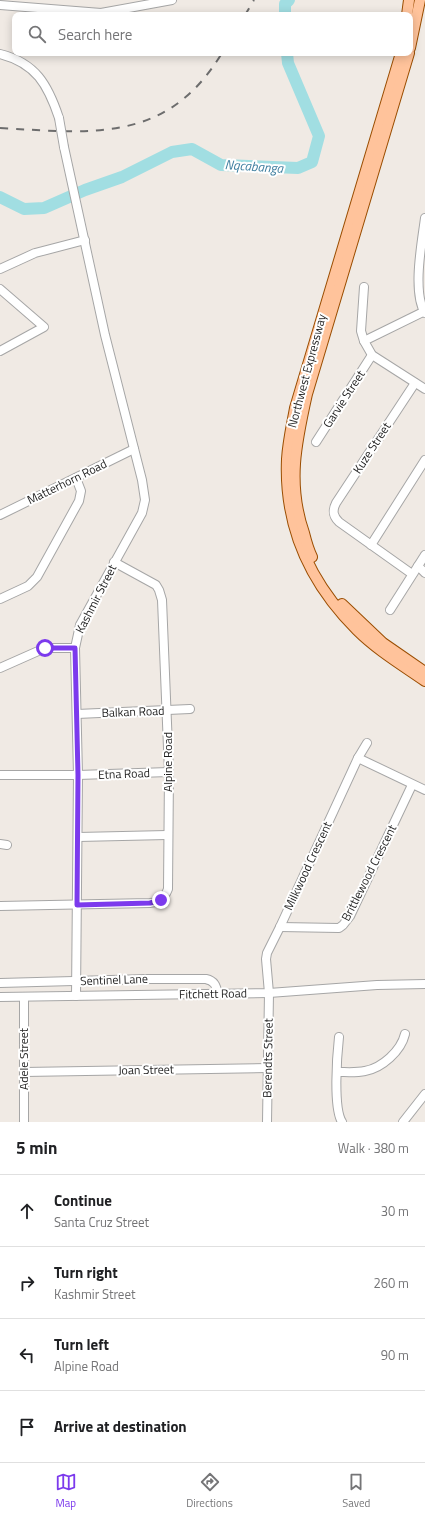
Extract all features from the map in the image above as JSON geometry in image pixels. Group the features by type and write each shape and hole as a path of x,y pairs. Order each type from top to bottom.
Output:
{"main road":[{"path":"408,12 409,0"},
{"path":"413,34 420,0"},
{"path":"400,56 401,67"},
{"path":"401,67 407,56"},
{"name":"Northwest Expressway","path":"401,67 307,394 297,438 294,458 294,478 301,525 310,553 322,576 339,601 364,625 384,643 425,672"},
{"name":"Northwest Expressway","path":"401,67 295,408 287,458 287,478 289,502 294,528 304,555 316,579 334,605 358,631 425,681"}],"street":[{"path":"111,12 172,0"},
{"path":"0,4 24,4 86,12"},
{"name":"Kashmir Street","path":"0,54 11,56 34,72 49,92 59,118 105,335 142,480 145,500 142,513 80,625 75,648 78,775 76,996"},
{"path":"364,341 425,312 418,292 418,280 425,218"},
{"path":"0,270 35,253 86,240"},
{"path":"364,287 361,327 364,341 372,355 425,389"},
{"path":"0,289 44,326 0,351"},
{"name":"Garvie Street","path":"316,442 372,355"},
{"name":"Kuze Street","path":"371,545 339,522 334,516 333,511 336,503 415,383"},
{"name":"Matterhorn Road","path":"0,515 134,449"},
{"path":"412,574 371,545 425,460"},
{"path":"0,599 28,586 37,577 79,501 81,491 76,478"},
{"path":"390,610 425,554"},
{"name":"Alpine Road","path":"77,905 150,903 161,900 168,889 167,835 169,772 161,595 156,585 114,562"},
{"path":"418,566 425,573"},
{"path":"1,664 45,648 75,648"},
{"name":"Balkan Road","path":"77,714 190,709"},
{"name":"Milkwood Crescent","path":"268,993 266,965 267,953 358,758 367,743"},
{"path":"358,758 425,790"},
{"name":"Etna Road","path":"0,775 78,775 169,772"},
{"name":"Brittlewood Crescent","path":"280,927 339,928 344,926 412,785"},
{"path":"78,837 167,835"},
{"path":"0,906 77,905"},
{"name":"Sentinel Lane","path":"0,983 206,979 214,983 218,994"},
{"name":"Fitchett Road","path":"0,997 268,993 425,984"},
{"name":"Berendts Street","path":"267,1122 268,993"},
{"name":"Adele Street","path":"24,997 24,1122"},
{"path":"337,1072 360,1072 376,1068 392,1057 404,1040 405,1034"},
{"path":"339,1037 337,1108 338,1116 342,1122"},
{"name":"Joan Street","path":"24,1072 268,1068"},
{"path":"404,1122 425,1094"}],"waterway":[{"name":"Nqcabanga","path":"285,12 285,4 289,0"},
{"name":"Nqcabanga","path":"0,197 24,209 44,208 85,190 122,177 172,152 192,149 221,165 298,168 312,162 319,136 288,63 287,56"}],"railway":[{"path":"247,12 254,0"},
{"path":"0,128 66,131 96,130 125,126 152,118 177,104 200,83 220,56"}],"route":[{"path":"45,648 75,648 78,775 77,905 150,903 161,900"}]}
